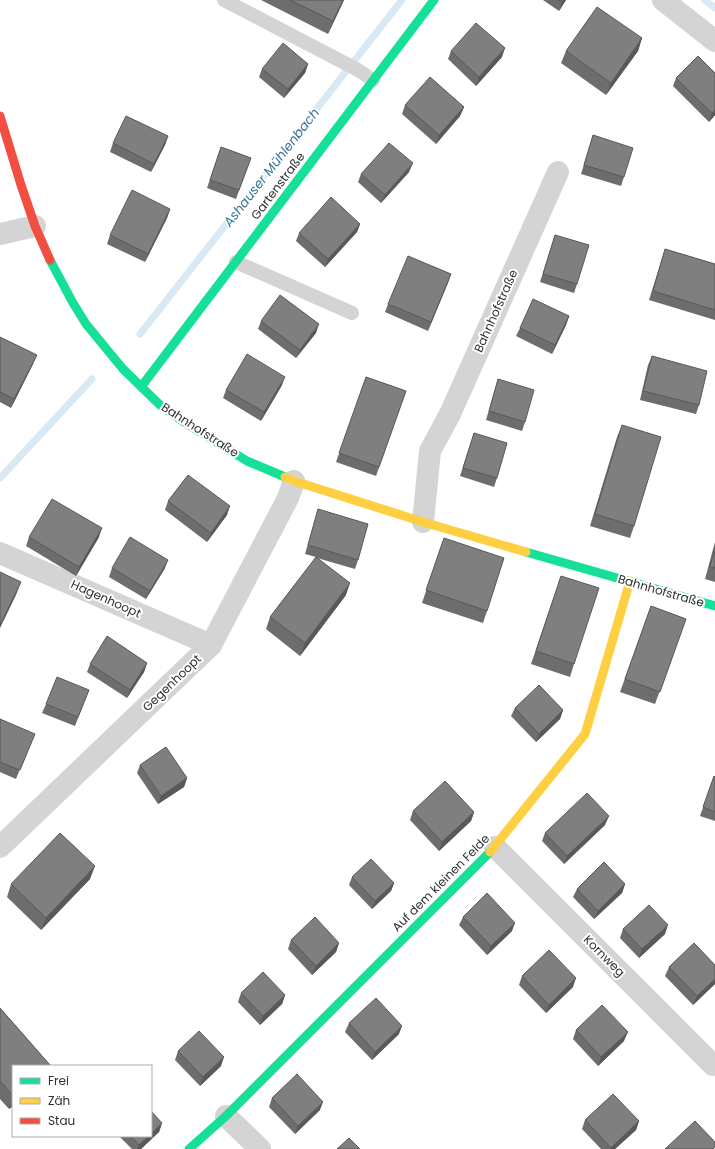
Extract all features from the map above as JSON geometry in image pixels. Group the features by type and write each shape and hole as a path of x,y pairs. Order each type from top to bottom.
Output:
{"street":[{"name":"Gartenstraße","path":"141,387 434,0"},
{"path":"663,0 715,41"},
{"name":"Bahnhofstraße","path":"0,116 35,226 50,261 86,324 123,369 160,405 184,422 248,461 294,481 423,522 715,606"},
{"name":"Bahnhofstraße","path":"423,522 430,451 450,414 558,172"},
{"path":"0,234 35,226"},
{"name":"Gegenhoopt","path":"0,847 211,645 288,498 294,481"},
{"name":"Hagenhoopt","path":"0,553 211,645"},
{"name":"Auf dem kleinen Felde","path":"189,1149 226,1116 495,847 585,734 630,581"},
{"name":"Kornweg","path":"495,847 713,1065"},
{"path":"226,1116 260,1149"}],"lane":[{"path":"224,0 337,58 373,80"},
{"path":"236,262 352,313"}],"building":[{"path":"290,0 343,0 333,21"},
{"path":"597,7 642,38 611,83 566,51"},
{"path":"476,23 505,48 479,77 451,51"},
{"path":"283,43 308,64 288,89 262,69"},
{"path":"698,56 715,73 715,110 712,113 676,78"},
{"path":"430,77 464,107 439,135 405,105"},
{"path":"126,116 168,136 154,164 113,143"},
{"path":"593,135 633,148 624,177 584,165"},
{"path":"389,143 413,163 385,195 361,174"},
{"path":"221,147 251,158 239,190 210,180"},
{"path":"132,190 170,209 148,254 110,235"},
{"path":"331,197 360,224 328,259 299,233"},
{"path":"555,235 589,245 577,284 543,274"},
{"path":"665,249 715,264 715,310 653,291"},
{"path":"408,256 451,274 431,322 388,304"},
{"path":"280,295 319,324 300,350 261,321"},
{"path":"533,299 569,316 555,345 520,328"},
{"path":"0,337 37,355 14,399 0,392"},
{"path":"247,354 285,377 264,412 226,390"},
{"path":"652,356 707,371 699,405 643,391"},
{"path":"366,377 406,391 379,467 339,453"},
{"path":"498,379 534,390 525,422 489,411"},
{"path":"622,425 661,437 634,526 595,514"},
{"path":"474,433 507,443 497,478 463,468"},
{"path":"188,475 230,506 211,533 168,501"},
{"path":"52,499 102,528 79,567 29,537"},
{"path":"318,509 368,524 358,560 308,545"},
{"path":"130,537 168,560 150,591 112,568"},
{"path":"444,538 504,558 487,611 426,590"},
{"path":"715,547 715,568 710,567"},
{"path":"316,557 350,583 305,643 270,617"},
{"path":"0,572 21,582 0,625"},
{"path":"561,576 599,588 574,664 536,651"},
{"path":"651,606 686,619 660,692 625,679"},
{"path":"107,636 147,663 130,690 90,664"},
{"path":"57,677 89,690 78,717 46,704"},
{"path":"539,685 563,710 539,734 515,708"},
{"path":"0,719 35,734 20,770 0,762"},
{"path":"166,747 187,778 161,796 140,765"},
{"path":"714,776 715,777 715,812 703,807"},
{"path":"445,781 474,812 442,842 413,811"},
{"path":"587,793 609,816 567,856 545,833"},
{"path":"60,833 95,866 46,918 11,884"},
{"path":"371,859 394,883 375,901 352,877"},
{"path":"604,862 625,884 598,911 577,889"},
{"path":"487,893 515,923 491,946 463,917"},
{"path":"649,905 668,925 642,949 623,929"},
{"path":"315,917 339,943 316,966 291,940"},
{"path":"694,943 715,965 715,979 697,996 669,967"},
{"path":"549,950 576,978 549,1005 522,976"},
{"path":"263,972 285,995 263,1016 241,993"},
{"path":"376,998 402,1026 375,1052 349,1023"},
{"path":"602,1005 628,1032 601,1057 576,1030"},
{"path":"0,1008 50,1065 12,1065 12,1095 0,1081"},
{"path":"199,1031 224,1057 203,1077 178,1051"},
{"path":"297,1074 323,1102 298,1126 272,1098"},
{"path":"613,1094 639,1121 611,1148 585,1120"},
{"path":"152,1112 162,1123 152,1133"},
{"path":"695,1121 715,1142 715,1147 713,1149 665,1149"},
{"path":"132,1137 148,1137 139,1145"},
{"path":"349,1138 360,1149 337,1149"}],"waterway":[{"name":"Ashauser Mühlenbach","path":"140,334 402,0"},
{"name":"Ashauser Mühlenbach","path":"705,0 715,8"},
{"name":"Ashauser Mühlenbach","path":"0,478 92,379"}],"traffic: fast":[{"path":"141,387 434,0"},
{"path":"50,260 86,324 123,369 160,405 184,422 247,461 285,477"},
{"path":"526,552 715,606"},
{"path":"189,1149 226,1116 490,852"}],"traffic: slow":[{"path":"285,477 423,522 526,552"},
{"path":"490,852 585,734 630,581"}],"traffic: jam":[{"path":"0,116 35,226 50,260"}]}
